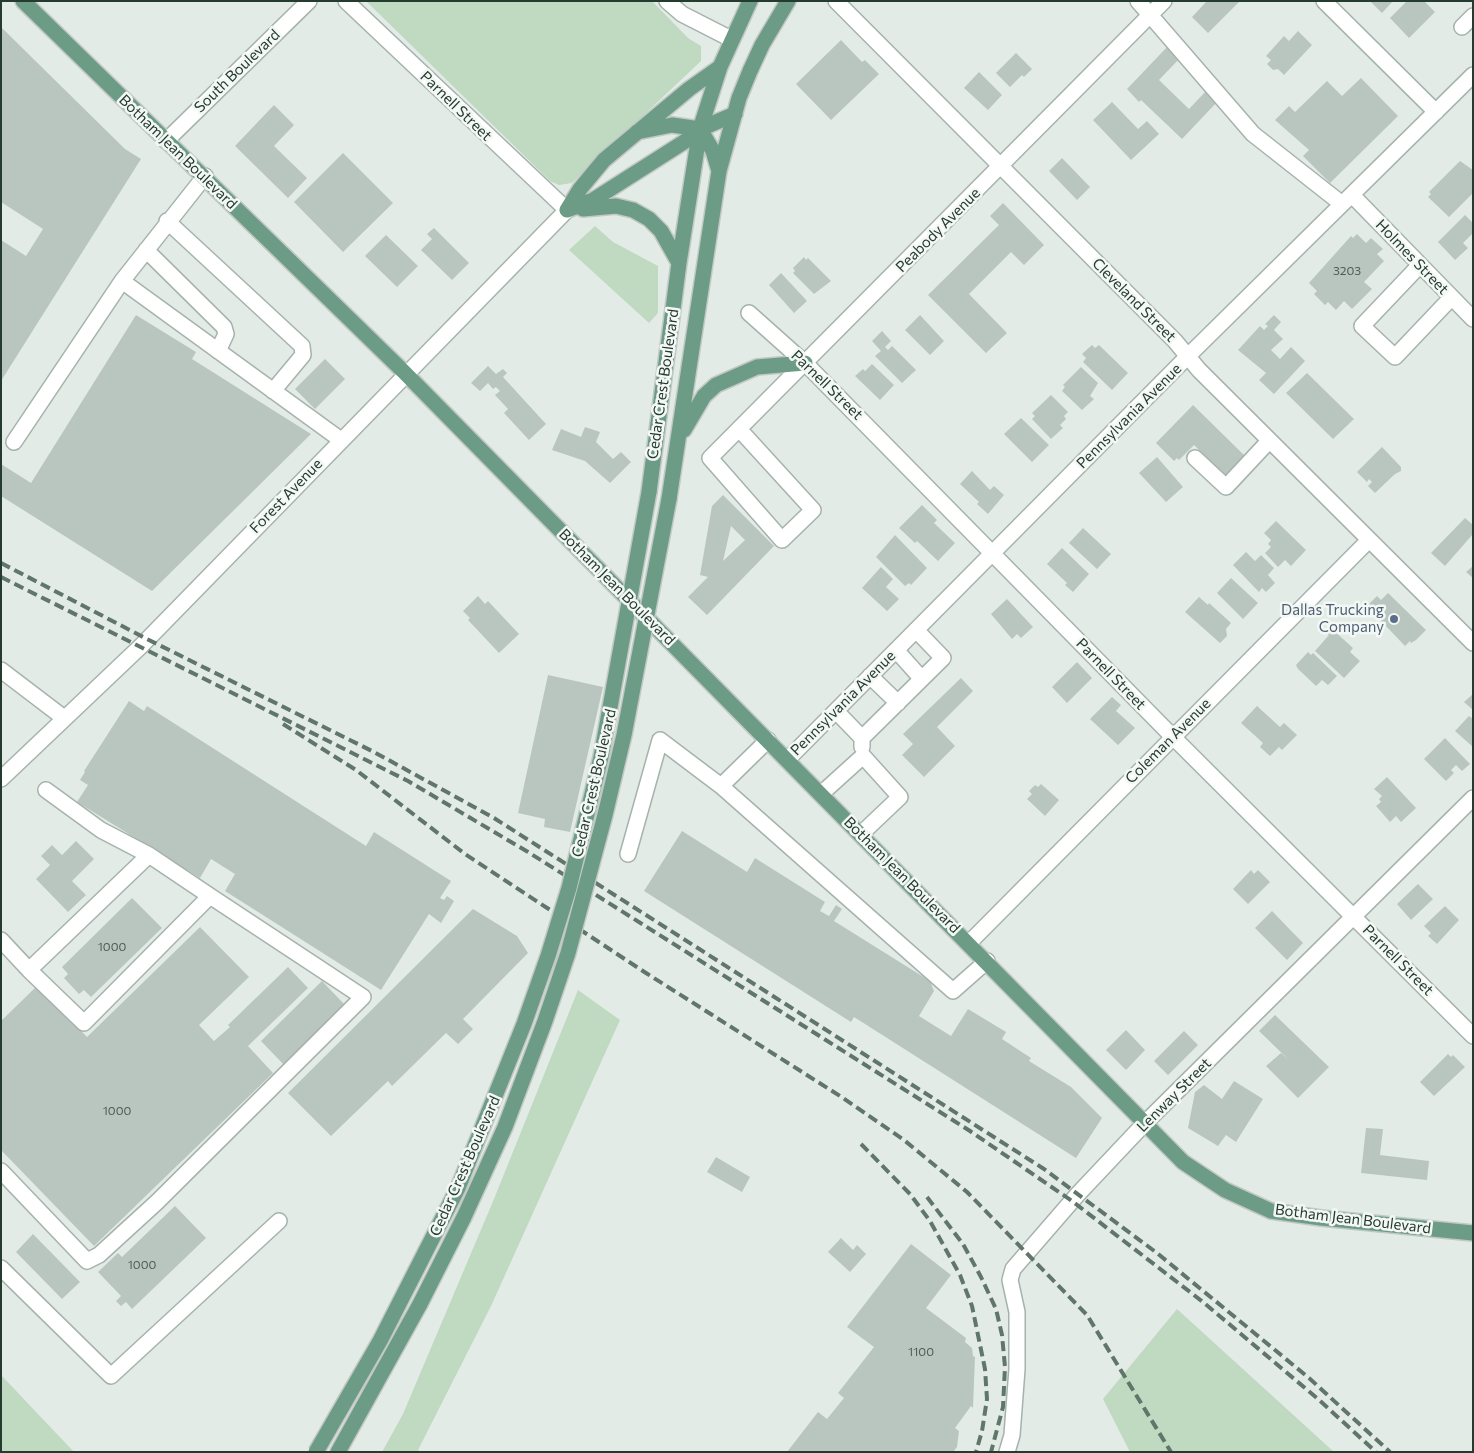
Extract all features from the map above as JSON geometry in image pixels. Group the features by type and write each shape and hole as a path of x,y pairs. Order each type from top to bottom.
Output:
{"main road":[{"name":"Botham Jean Boulevard","path":"23,1 405,373 1184,1162 1225,1190 1271,1211 1321,1218 1473,1233"},
{"name":"Cedar Crest Boulevard","path":"316,1452 380,1342 458,1188 503,1078 548,956 569,888 601,757 649,492 679,263 700,129 720,67 731,39 750,1"},
{"name":"Cedar Crest Boulevard","path":"338,1452 396,1351 464,1217 505,1127 545,1021 568,953 605,815 624,735 669,499 719,171 735,114 762,45 788,1"},
{"path":"567,210 580,189 604,160 636,132 720,67"},
{"path":"567,210 593,200 684,142 700,129 735,114"},
{"path":"636,132 672,125 700,129"},
{"path":"700,129 712,151 719,171"},
{"path":"567,210 616,206 633,210 649,219 661,231 679,263"},
{"path":"677,445 693,412 704,396 716,384 756,367 806,363"}],"street":[{"name":"South Boulevard","path":"166,141 309,1"},
{"name":"Parnell Street","path":"346,1 567,210"},
{"name":"Cleveland Street","path":"836,1 1188,356 1269,441 1369,540 1470,635"},
{"name":"Holmes Street","path":"1138,1 1253,134 1347,200 1420,266 1473,319"},
{"name":"Peabody Avenue","path":"739,429 813,510 782,540 710,458 1164,1"},
{"path":"1324,1 1436,112"},
{"path":"669,2 682,14 731,39"},
{"name":"Pennsylvania Avenue","path":"787,760 1188,356 1473,75"},
{"path":"14,442 122,281 204,176"},
{"name":"Forest Avenue","path":"1,779 143,643 405,373 567,210"},
{"path":"167,222 302,346 303,355 272,391"},
{"path":"146,250 224,327 226,334 218,351"},
{"path":"1420,266 1362,326 1395,357 1451,298"},
{"path":"122,281 340,440"},
{"name":"Parnell Street","path":"749,313 806,363 1172,736 1355,916 1473,1036"},
{"path":"1195,458 1226,487 1269,441"},
{"name":"Coleman Avenue","path":"969,943 1172,736 1369,540"},
{"path":"862,738 943,658 916,630"},
{"path":"896,650 921,678"},
{"path":"1,670 64,718"},
{"path":"870,676 898,703"},
{"path":"836,711 862,738 862,756 900,797 861,834"},
{"path":"628,854 660,740 721,786 953,991 987,961"},
{"path":"721,786 768,740"},
{"path":"821,794 862,756"},
{"path":"1,1170 87,1261 99,1255 157,1202 363,997 149,855 101,830 46,790"},
{"name":"Lenway Street","path":"1007,1452 1012,1435 1017,1356 1017,1312 1010,1280 1013,1269 1078,1194 1145,1123 1473,798"},
{"path":"29,970 149,855"},
{"path":"1,940 84,1023 210,896"},
{"path":"1,1268 110,1376 279,1221"}],"green space":[{"path":"366,1 652,1 688,38 701,46 701,61 572,183 559,185 550,181"},
{"path":"595,226 613,242 658,266 658,313 649,323 569,250"},
{"path":"578,990 620,1020 491,1306 418,1450 420,1452 382,1452 403,1414 494,1199"},
{"path":"1177,1309 1334,1452 1130,1452 1103,1399"},
{"path":"1,1375 74,1452 1,1452"}],"building":[{"path":"1207,1 1240,1 1208,33 1192,17"},
{"path":"1370,1 1393,1 1382,13"},
{"path":"1407,1 1424,1 1435,12 1409,38 1390,18"},
{"path":"1,27 125,149 141,159 1,381 1,240 26,256 43,229 1,202"},
{"path":"1298,31 1312,45 1284,75 1278,69 1273,70 1267,64 1271,60 1266,56 1284,36 1289,41"},
{"path":"841,40 862,62 865,60 879,74 831,120 796,84"},
{"path":"1168,46 1180,58 1159,80 1189,109 1207,90 1218,101 1182,139 1141,100 1139,102 1127,89"},
{"path":"1016,53 1032,69 1024,77 1022,75 1010,87 996,73"},
{"path":"979,72 1002,95 988,110 964,88"},
{"path":"1361,78 1398,116 1330,183 1303,156 1309,150 1275,120 1289,106 1295,112 1327,81 1342,96"},
{"path":"1112,102 1138,129 1147,121 1159,134 1131,160 1093,120"},
{"path":"274,105 294,125 274,146 307,178 288,198 235,146"},
{"path":"343,153 393,203 343,252 294,202"},
{"path":"1062,158 1090,187 1077,200 1049,171"},
{"path":"1460,161 1473,170 1473,193 1449,217 1428,197 1431,194 1429,192"},
{"path":"1003,203 1044,245 1024,265 1011,252 969,294 1007,333 986,353 928,295 999,225 990,216"},
{"path":"1465,215 1473,223 1473,233 1463,243 1468,248 1455,260 1438,242"},
{"path":"434,228 469,263 452,280 421,250 432,239 427,234"},
{"path":"1357,234 1366,243 1371,238 1383,249 1377,254 1384,261 1364,282 1372,289 1352,309 1344,301 1336,310 1328,302 1325,305 1314,294 1317,291 1309,283 1351,236 1353,238"},
{"path":"386,235 418,266 397,287 365,256"},
{"path":"804,257 806,260 808,258 831,281 814,294 793,273 795,271 793,268"},
{"path":"781,273 807,301 794,313 769,285"},
{"path":"136,315 196,352 192,359 311,434 152,591 1,496 1,464 31,483"},
{"path":"920,315 944,341 930,355 905,330"},
{"path":"1274,315 1281,322 1274,330 1283,339 1271,350 1280,359 1291,347 1305,361 1274,394 1259,380 1266,373 1238,350 1260,326 1264,330 1268,326 1265,324"},
{"path":"882,331 891,341 885,347 888,350 892,346 916,370 902,383 875,356 881,351 872,341"},
{"path":"1092,345 1095,348 1099,345 1128,373 1112,390 1083,362 1086,358 1082,354"},
{"path":"325,359 345,379 315,409 295,389"},
{"path":"872,364 894,385 880,400 855,376 863,369 865,371"},
{"path":"488,366 496,374 503,369 507,373 503,377 546,424 529,440 504,413 508,409 495,395 500,391 496,387 493,389 488,383 480,391 471,383"},
{"path":"1081,367 1098,383 1090,396 1094,399 1082,410 1062,391 1065,387 1063,385"},
{"path":"1307,373 1354,419 1333,439 1286,393"},
{"path":"1051,395 1068,412 1064,416 1066,419 1060,425 1063,428 1051,439 1032,419 1035,416 1032,413"},
{"path":"1193,405 1245,456 1226,476 1194,445 1179,460 1177,458 1174,461 1156,443"},
{"path":"1021,418 1049,445 1032,462 1004,434"},
{"path":"585,427 600,432 596,442 613,459 621,452 631,462 610,483 585,461 552,450 561,429 581,437"},
{"path":"1382,447 1401,467 1401,471 1395,474 1375,493 1368,486 1372,482 1369,479 1367,482 1357,472"},
{"path":"1157,457 1183,487 1166,502 1139,473"},
{"path":"972,471 990,490 994,486 1004,495 988,514 977,504 979,502 960,484"},
{"path":"723,495 774,546 707,615 688,597 708,577 700,575 712,506","holes":["731,526 745,540 723,561"]},
{"path":"922,505 937,520 934,523 955,543 938,561 917,541 915,543 899,528"},
{"path":"1465,518 1473,525 1473,534 1445,566 1431,553"},
{"path":"1276,521 1306,550 1291,566 1285,560 1278,567 1265,553 1271,547 1268,544 1271,540 1264,533"},
{"path":"1083,528 1111,554 1097,569 1069,543"},
{"path":"895,535 927,568 911,585 909,583 905,586 876,557"},
{"path":"1062,548 1089,574 1073,592 1065,585 1067,583 1047,564"},
{"path":"1246,552 1255,561 1261,555 1274,568 1268,575 1275,583 1266,592 1262,588 1259,592 1233,565"},
{"path":"1473,566 1473,578 1466,572"},
{"path":"881,567 893,579 886,587 899,599 887,611 862,588"},
{"path":"1231,578 1258,603 1243,619 1217,593"},
{"path":"1388,593 1426,630 1416,640 1411,643 1410,641 1405,646 1367,606 1377,596 1381,600"},
{"path":"478,596 485,604 488,601 519,634 499,653 468,620 470,618 463,611"},
{"path":"1199,597 1208,605 1209,603 1231,623 1226,629 1227,636 1220,643 1185,612"},
{"path":"1007,599 1033,627 1021,638 1017,634 1012,639 991,614"},
{"path":"1331,628 1353,648 1350,652 1360,661 1344,678 1315,651 1329,635 1326,633"},
{"path":"1308,652 1311,655 1313,653 1337,676 1328,685 1322,680 1316,686 1298,669 1296,665"},
{"path":"1077,662 1092,678 1067,703 1052,687"},
{"path":"548,675 603,687 570,832 544,827 545,819 518,813"},
{"path":"961,678 973,691 937,727 955,746 924,777 902,755 913,744 903,734"},
{"path":"1473,694 1473,710 1464,702"},
{"path":"1112,697 1121,705 1116,711 1135,728 1118,745 1090,719"},
{"path":"129,701 144,711 147,706 366,846 374,832 451,881 440,898 444,900 447,896 454,901 441,923 429,914 381,990 225,891 235,874 211,859 200,878 77,802 88,785 80,780 84,771"},
{"path":"1257,706 1280,727 1284,723 1297,735 1282,750 1279,747 1270,756 1260,747 1263,743 1241,723"},
{"path":"1469,716 1473,719 1473,747 1455,731"},
{"path":"1445,738 1470,764 1462,771 1456,765 1451,770 1454,773 1446,781 1424,759"},
{"path":"1387,777 1416,808 1401,822 1396,816 1390,822 1376,806 1381,802 1379,799 1382,796 1374,789"},
{"path":"1041,784 1059,800 1045,816 1027,799 1032,794 1029,791 1035,785 1038,787"},
{"path":"682,831 747,872 755,858 825,902 820,911 829,916 836,905 842,909 834,921 930,981 934,991 919,1016 951,1036 968,1009 1006,1032 1002,1039 1031,1058 1029,1061 1071,1087 1102,1118 1076,1158 854,1017 851,1022 644,891"},
{"path":"76,841 94,859 72,881 86,895 68,912 36,879 50,865 41,856 52,845 62,855"},
{"path":"1251,870 1254,874 1258,870 1270,882 1248,904 1233,889"},
{"path":"1418,884 1433,899 1411,920 1397,904"},
{"path":"132,898 162,928 91,997 84,990 79,994 64,978 68,974 62,967"},
{"path":"1445,906 1459,920 1437,944 1428,936 1431,933 1424,926"},
{"path":"473,909 517,936 528,953 463,1019 473,1029 458,1044 446,1033 392,1086 388,1081 331,1136 288,1093"},
{"path":"1272,911 1303,943 1287,960 1255,928"},
{"path":"200,927 249,977 199,1025 214,1041 288,967 308,988 248,1046 273,1073 94,1246 1,1150 1,1021 37,986 87,1037"},
{"path":"322,981 345,1005 284,1065 261,1041"},
{"path":"1275,1015 1329,1067 1298,1098 1266,1066 1281,1053 1290,1061 1259,1031"},
{"path":"1126,1030 1145,1050 1126,1070 1106,1050"},
{"path":"1184,1031 1198,1045 1168,1075 1154,1061"},
{"path":"1448,1054 1451,1057 1453,1055 1465,1067 1434,1096 1420,1082"},
{"path":"1234,1081 1263,1099 1236,1142 1226,1135 1218,1146 1188,1128 1195,1092 1204,1085 1222,1099"},
{"path":"1366,1128 1383,1129 1380,1155 1429,1161 1427,1180 1361,1173"},
{"path":"716,1157 750,1177 742,1192 707,1172"},
{"path":"175,1206 206,1238 132,1309 126,1302 121,1306 116,1301 121,1296 98,1272 118,1253 122,1257"},
{"path":"33,1234 80,1282 62,1299 16,1252"},
{"path":"841,1238 853,1250 857,1245 866,1254 850,1272 828,1252"},
{"path":"911,1244 951,1275 926,1308 966,1338 965,1342 972,1348 973,1356 975,1357 973,1408 971,1406 955,1428 959,1431 957,1447 953,1452 787,1452 818,1412 827,1419 844,1398 838,1393 874,1347 847,1327"}],"railway":[{"path":"1,563 147,639 374,752 494,818 1044,1169 1157,1253 1309,1378 1390,1452"},
{"path":"1,577 408,781 528,852 970,1131 1072,1201 1203,1302 1318,1399 1376,1452"},
{"path":"283,724 356,770 465,854 646,973 840,1096 904,1140 967,1192 1087,1315 1171,1452"},
{"path":"861,1144 910,1194 930,1221 960,1275 972,1306 985,1369 987,1399 982,1431 976,1452"},
{"path":"927,1197 963,1244 996,1309 1002,1335 1005,1367 1003,1407 991,1452"}],"place":[{"name":"Dallas Trucking Company","path":"1394,619"}]}
